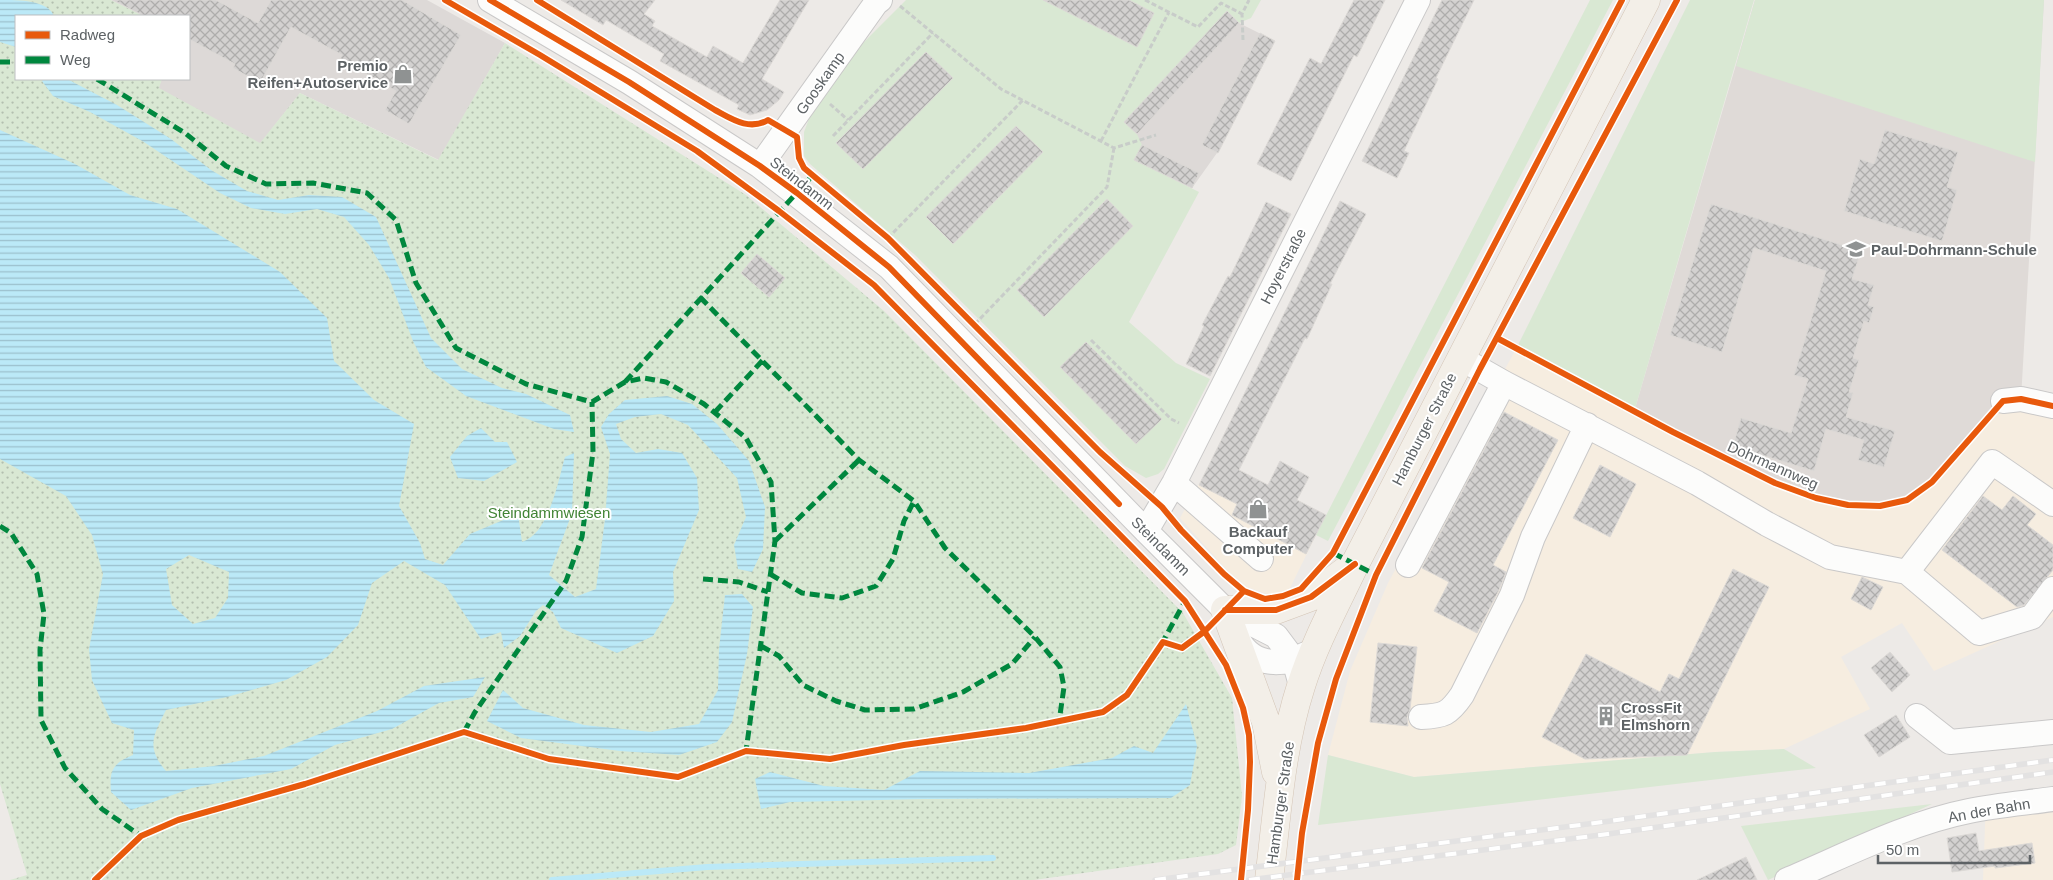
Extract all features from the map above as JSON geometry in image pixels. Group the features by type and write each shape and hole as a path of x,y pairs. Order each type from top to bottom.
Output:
{"main road":[{"name":"Hamburger Straße","path":"1270,880 1280,789 1303,665 1646,0"},
{"path":"1280,789 1266,722 1225,610 1276,610 1311,597 1355,564"}],"street":[{"name":"Steindamm","path":"490,0 629,82 760,166 889,267 1225,610 1240,645 1259,660 1303,665"},
{"name":"Hoyerstraße","path":"1146,531 1174,483 1418,0"},
{"name":"Gooskamp","path":"760,166 881,1"},
{"path":"1460,358 1504,384 1697,483 1767,524 1830,556 1907,572 1979,633 2032,617 2053,588"},
{"path":"1408,565 1504,384"},
{"path":"2003,401 2021,399 2053,406"},
{"path":"1420,717 1438,716 1452,710 1462,695 1512,595 1533,537 1587,425"},
{"path":"1907,572 1992,462 2053,504"},
{"path":"1174,483 1261,559"},
{"path":"1917,716 1950,742 2053,732"},
{"name":"An der Bahn","path":"1787,880 1878,841 1932,821 1969,811 2053,799"}],"path":[{"path":"1145,0 1198,27 1221,3 1242,14"},
{"path":"1243,40 1242,14 1249,0"},
{"path":"881,1 933,33 1001,88 1114,148 1156,135"},
{"path":"1101,141 1168,12"},
{"path":"833,136 933,33"},
{"path":"888,238 1023,100"},
{"path":"975,324 1107,187 1114,148"},
{"path":"1091,340 1171,419 1199,433"}],"shaded area":[{"path":"111,0 427,0 505,43 439,160 300,93 260,144 158,88 162,80 190,80 190,15 142,15"},
{"name":"Paul-Dohrmann-Schule","path":"1755,0 2044,0 2021,399 2003,401 1932,482 1907,500 1880,506 1848,505 1816,498 1775,483 1634,412"},
{"path":"1227,11 1239,23 1275,41 1217,153 1192,188 1134,159 1124,122"},
{"path":"1516,349 1673,432 1775,483 1880,506 1907,500 1933,482 2003,401 2053,406 2053,617 1934,671 1902,623 1841,657 1870,709 1784,749 1715,752 1414,777 1328,755 1350,671 1388,583"},
{"path":"1214,457 1326,515 1289,590 1270,595 1247,587 1227,570 1180,518"},
{"path":"2053,790 2053,880 1983,880 1986,798"}],"green space":[{"name":"Steindammwiesen","path":"0,0 111,0 142,15 15,15 15,80 162,80 159,88 260,143 300,93 438,160 505,43 746,195 884,311 1183,613 1232,698 1242,796 1236,845 1218,854 1034,880 10,880 27,875 0,784"},
{"path":"906,0 1261,0 1251,18 1239,23 1227,12 1124,122 1137,134 1142,145 1135,160 1199,192 1129,322 1176,363 1210,379 1164,469 1158,474 1146,478 1125,466 915,255 810,164 804,156 804,132 810,116 838,68"},
{"path":"1590,0 1613,0 1328,541 1316,535"},
{"path":"1690,0 1754,0 1634,412 1516,349"},
{"path":"1755,0 2044,0 2035,162 1736,66"},
{"path":"1784,749 1816,768 1318,825 1328,755 1414,777 1715,752"},
{"path":"1932,804 1768,880 1741,826"}],"water":[{"path":"0,0 39,4 46,7 53,15 15,15 15,47 0,42"},
{"path":"69,80 117,105 171,139 211,170 247,191 278,200 309,195 342,197 376,217 431,338 462,369 502,388 526,394 570,415 574,432 554,429 466,396 426,367 413,341 389,278 369,245 344,217 317,209 285,214 251,208 220,193 144,142 90,112 53,96 42,81"},
{"path":"0,130 75,164 130,195 177,209 280,272 327,318 334,361 374,400 414,424 399,506 420,543 425,559 443,565 470,534 518,514 522,542 531,537 546,518 565,457 574,453 572,513 549,575 575,597 596,589 605,519 610,454 601,427 609,414 625,400 667,396 692,404 717,424 749,461 765,507 763,549 752,572 738,569 734,545 746,517 737,478 688,425 661,414 635,417 616,424 621,439 636,453 658,449 682,453 697,478 699,510 673,572 674,601 653,636 617,653 561,628 553,612 543,605 536,611 520,636 504,648 501,632 481,639 445,585 404,561 372,583 358,625 327,657 286,680 227,697 166,710 155,734 155,755 166,771 214,766 264,756 377,711 424,686 485,677 473,697 439,703 392,729 335,745 291,769 192,788 131,810 111,792 111,778 117,764 133,755 134,730 112,723 92,680 89,649 103,574 92,535 66,496 0,459","holes":["189,555 229,572 228,598 215,618 193,624 172,605 166,569"]},
{"path":"481,428 495,442 507,442 517,462 484,481 458,478 450,457 467,436"},
{"path":"742,594 753,607 747,654 732,722 717,742 679,755 620,751 521,738 487,721 503,690 523,708 584,725 651,732 699,724 718,690 719,649 725,595"},
{"path":"1186,704 1197,746 1190,785 1171,798 924,799 790,802 761,809 755,779 770,772 824,786 884,790 920,771 1029,773 1112,758 1134,746 1153,753"}],"building":[{"path":"113,0 216,0 258,23 271,0 402,0 461,35 409,124 385,110 396,91 340,58 342,55 291,27 260,83 233,68 235,64 190,40 190,15 142,15"},
{"path":"561,0 655,0 644,14 655,21 652,26 707,57 713,46 743,63 780,0 809,0 762,79 784,92 779,100 767,110 750,115 737,109 739,105 660,61 664,54 606,20 603,25"},
{"path":"1043,0 1129,0 1154,13 1137,47"},
{"path":"1354,0 1385,0 1357,57 1354,55 1291,181 1257,164 1310,58 1321,64"},
{"path":"1442,0 1474,0 1436,78 1438,79 1404,151 1409,153 1397,178 1362,161"},
{"path":"1227,11 1239,23 1137,134 1124,122"},
{"path":"1260,33 1275,41 1218,153 1202,145"},
{"path":"926,52 953,78 863,169 836,143"},
{"path":"1016,126 1043,152 953,244 926,217"},
{"path":"1885,130 1958,152 1947,187 1957,190 1942,241 1844,211 1860,159 1874,164"},
{"path":"1142,145 1199,173 1192,188 1134,160"},
{"path":"1107,199 1133,226 1044,317 1017,290"},
{"path":"1340,201 1366,214 1330,284 1332,284 1307,339 1305,338 1239,470 1268,485 1280,461 1309,477 1297,500 1326,515 1306,554 1232,515 1237,504 1199,485"},
{"path":"1266,202 1291,214 1210,376 1186,364 1204,326 1202,325 1228,276 1230,277"},
{"path":"1711,204 1861,251 1852,279 1874,285 1868,305 1874,307 1869,323 1864,321 1853,358 1859,360 1849,392 1853,393 1846,417 1895,431 1884,467 1858,460 1864,440 1826,429 1814,471 1733,446 1741,418 1791,433 1808,379 1794,375 1826,271 1754,248 1722,352 1670,335"},
{"path":"757,254 785,278 769,297 741,273"},
{"path":"1086,342 1162,419 1136,444 1060,367"},
{"path":"1504,412 1558,440 1493,565 1506,572 1477,633 1434,611 1449,582 1422,568"},
{"path":"1600,465 1636,484 1610,537 1573,518"},
{"path":"1983,496 2002,510 2013,496 2036,514 2027,525 2053,545 2053,570 2024,605 2017,607 1942,550"},
{"path":"1733,569 1769,587 1687,755 1585,759 1542,737 1586,654 1660,692 1669,674 1679,679"},
{"path":"1862,577 1883,587 1871,610 1851,599"},
{"path":"1378,643 1417,647 1410,709 1407,717 1408,726 1370,722"},
{"path":"1890,652 1910,675 1892,692 1871,668"},
{"path":"1896,715 1910,737 1879,757 1864,735"},
{"path":"1976,833 1979,851 2032,843 2035,863 1952,872 1947,838"},
{"path":"1746,857 1757,880 1697,880"}],"waterway":[{"path":"552,880 707,867 993,858"}],"railway":[{"path":"1155,880 1603,822 2053,760"},
{"path":"1249,880 1608,834 2053,772"}],"marked path":[{"path":"0,62 15,62"},
{"path":"99,80 185,133 226,166 266,184 313,183 367,193 396,220 416,283 456,348 526,384 592,402 625,382 644,378 666,382 704,404 746,438 771,482 775,541 746,751"},
{"path":"625,382 812,176"},
{"path":"700,297 859,460 914,501 945,548 1035,637 1060,667 1064,687 1059,722"},
{"path":"715,412 763,360"},
{"path":"464,732 475,712 566,581 582,537 593,452 592,402"},
{"path":"775,541 859,460"},
{"path":"770,574 802,593 842,598 876,586 893,559 904,521 914,501"},
{"path":"0,526 11,533 37,574 44,614 40,650 41,720 65,768 102,809 141,836"},
{"path":"1333,553 1376,575"},
{"path":"703,579 739,582 768,592"},
{"path":"1161,645 1185,601"},
{"path":"761,646 779,656 803,685 836,701 865,710 914,709 963,692 1012,664 1035,637"}],"cycle path":[{"path":"445,0 540,55 697,151 779,211 874,285 1185,601 1226,665 1243,708 1249,735 1248,810 1241,880"},
{"path":"490,0 629,82 760,166 797,193 889,267 1119,504"},
{"path":"537,0 728,117 747,124 761,123 768,120 797,137 799,158 804,168 888,238 1100,452 1162,507 1181,530 1224,574 1244,591 1265,599 1283,596 1301,589 1333,553 1622,0"},
{"path":"1297,880 1302,833 1318,743 1336,679 1376,575 1480,369 1677,0"},
{"name":"Dohrmannweg","path":"1497,338 1673,432 1775,483 1816,498 1848,505 1880,506 1907,500 1932,482 2003,401 2021,399 2053,406"},
{"path":"1225,610 1276,610 1311,597 1355,564"},
{"path":"95,880 141,836 178,820 305,784 464,732 549,759 678,777 746,751 830,759 904,745 1026,728 1103,712 1127,695 1163,642 1182,648 1205,631 1244,591"}],"place":[{"name":"Premio Reifen+Autoservice","path":"403,74"},
{"name":"Paul-Dohrmann-Schule","path":"1856,249"},
{"name":"Backauf Computer","path":"1258,509"},
{"name":"CrossFit Elmshorn","path":"1606,716"}]}
